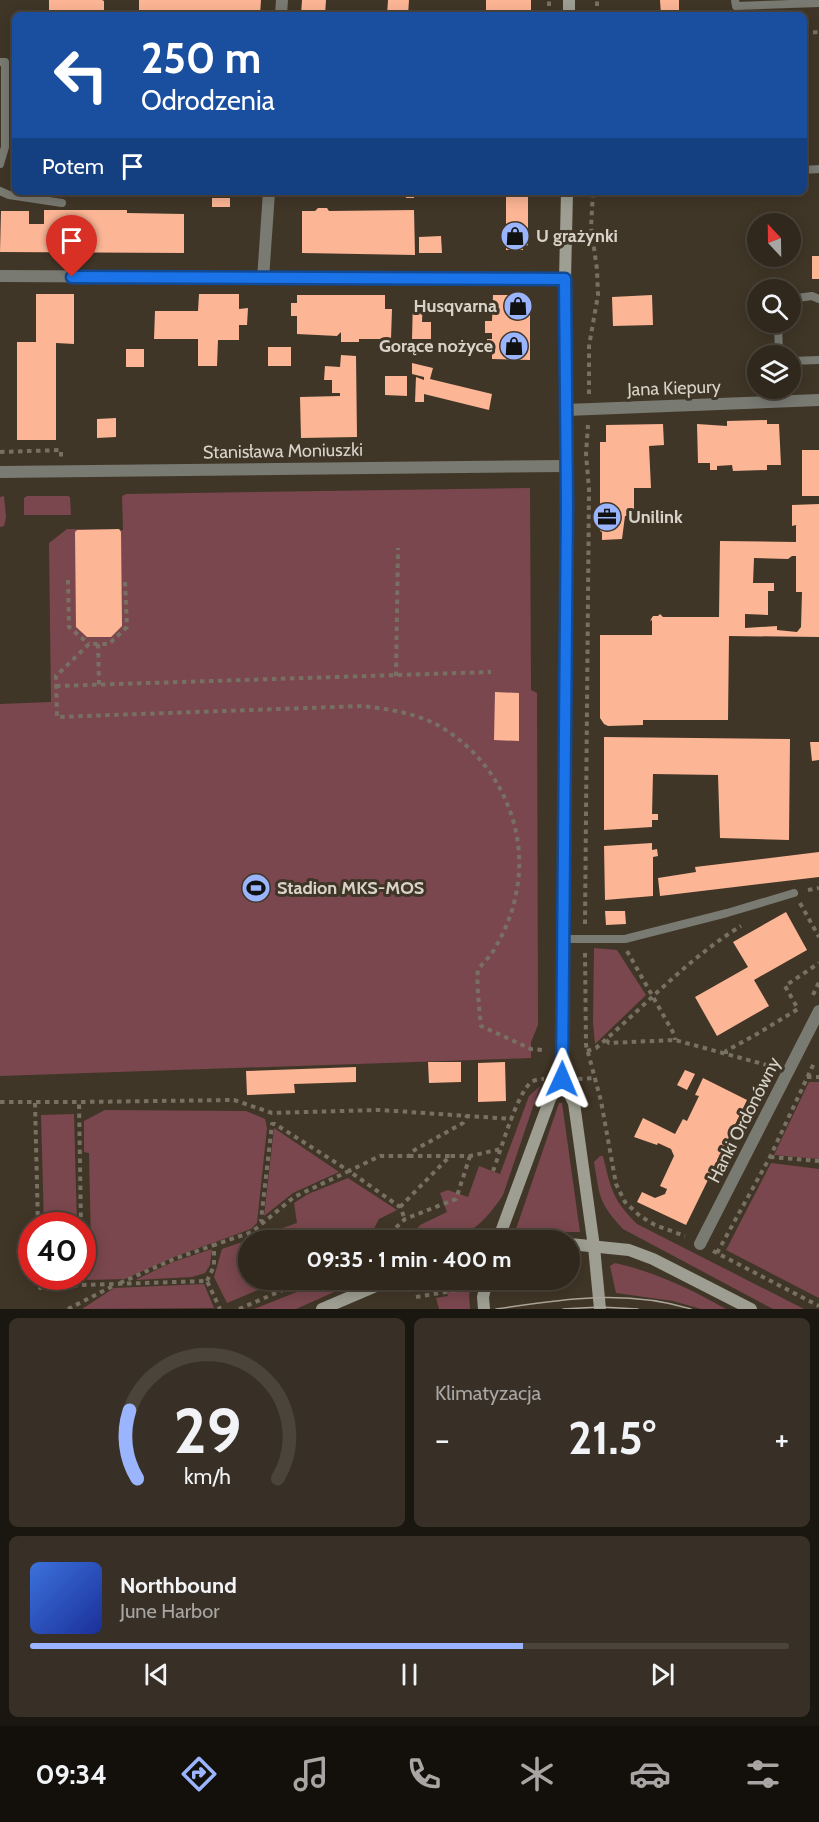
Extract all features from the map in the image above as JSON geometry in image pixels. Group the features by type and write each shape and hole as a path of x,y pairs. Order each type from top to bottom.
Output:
{"street":[{"path":"263,279 269,195"},
{"path":"567,195 562,1079 574,1103 594,1247 600,1309"},
{"path":"0,276 565,279"},
{"name":"Jana Kiepury","path":"566,410 747,397"},
{"name":"Jana Kiepury","path":"801,398 819,400"},
{"name":"Stanisława Moniuszki","path":"0,472 567,466"},
{"name":"Hanki Ordonówny","path":"700,1244 819,1011"},
{"path":"502,1230 550,1099 562,1079"},
{"path":"580,1245 629,1250 653,1259 751,1309"},
{"path":"322,1309 367,1290"},
{"path":"484,1309 485,1290"}],"lane":[{"path":"735,0 736,6 819,3"},
{"path":"0,62 5,62 5,147 0,164"},
{"path":"0,191 9,195 62,203"},
{"path":"801,298 812,296 819,299"},
{"path":"801,361 819,360"},
{"path":"564,939 625,939 794,893"}],"path":[{"path":"589,390 589,346 598,295 591,226 593,195"},
{"path":"587,432 585,1031 587,1051 596,1078 614,1178 622,1197 632,1210 644,1219 700,1244 819,1306"},
{"path":"396,676 398,548"},
{"path":"68,580 69,627 89,644 109,644 127,627 125,582"},
{"path":"89,644 56,676 57,717 362,706 409,714 440,726 464,743 494,777 504,795 518,839 520,857 513,909 499,940 478,971 481,1026 531,1049 542,1050"},
{"path":"98,644 99,685"},
{"path":"56,686 490,672"},
{"path":"794,893 819,937"},
{"path":"587,1051 596,1048 606,1040 652,995 716,941 745,923"},
{"path":"625,939 627,953 674,1034 675,1040"},
{"path":"726,1054 726,1051 798,1009 785,986 819,963"},
{"path":"606,1040 609,1043 675,1040 807,1077 819,1077"},
{"path":"717,1253 770,1156 819,1052"},
{"path":"585,1079 596,1078"},
{"path":"493,1171 512,1119 529,1084 542,1079"},
{"path":"0,1102 234,1100 272,1113 380,1110 512,1119"},
{"path":"79,1102 81,1212"},
{"path":"35,1103 38,1212"},
{"path":"263,1223 261,1220 272,1113"},
{"path":"409,1156 411,1152 463,1123 467,1116"},
{"path":"272,1124 349,1171 400,1207 405,1219"},
{"path":"68,1309 174,1259 252,1232 294,1197 380,1156 470,1156 501,1149"},
{"path":"400,1207 450,1156"},
{"path":"393,1230 405,1219 456,1199 470,1156"},
{"path":"770,1156 819,1161"},
{"path":"214,1245 214,1266 207,1281 220,1309"},
{"path":"96,1285 207,1281"},
{"path":"239,1309 283,1290"},
{"path":"416,1297 457,1290"}],"shaded area":[{"path":"530,488 531,690 537,693 538,1025 531,1042 531,1058 0,1076 0,704 51,702 49,543 67,529 123,530 122,496 126,494"},
{"path":"4,496 6,517 4,526 0,527 0,497"},
{"path":"27,496 68,496 70,497 71,515 24,515 24,498"},
{"path":"594,948 617,950 646,995 595,1044 593,1023"},
{"path":"809,1082 819,1082 819,1159 774,1155"},
{"path":"540,1086 503,1195 492,1210 472,1230 416,1230 420,1225 447,1212 440,1193 448,1190 468,1197 479,1166 500,1174 529,1096"},
{"path":"559,1103 562,1103 580,1230 516,1230"},
{"path":"105,1110 246,1111 265,1119 267,1128 257,1223 251,1229 238,1230 238,1234 174,1257 125,1279 96,1280 96,1212 90,1212 89,1153 84,1152 84,1121"},
{"path":"74,1114 77,1212 44,1212 41,1115"},
{"path":"274,1128 339,1172 293,1193 264,1216"},
{"path":"603,1156 617,1200 637,1224 804,1309 773,1309 623,1229 601,1199 594,1162"},
{"path":"771,1163 819,1169 819,1298 726,1250"},
{"path":"348,1178 397,1210 379,1219 373,1230 277,1230 297,1223 294,1203 308,1194"},
{"path":"238,1243 238,1290 258,1290 227,1303 214,1277 222,1249"},
{"path":"212,1249 210,1265 205,1273 192,1277 135,1280 173,1262"},
{"path":"615,1263 672,1282 726,1309 701,1309 673,1301 616,1293 610,1266"},
{"path":"204,1284 214,1308 82,1309 114,1288"},
{"path":"302,1290 339,1290 296,1309 254,1309"},
{"path":"446,1290 470,1290 470,1309 439,1309 436,1298 448,1296"}],"building":[{"path":"49,0 104,1 104,12 49,12"},
{"path":"139,0 261,0 260,12 139,12"},
{"path":"302,0 326,0 325,12 301,12"},
{"path":"388,0 409,0 408,12 387,12"},
{"path":"486,0 531,0 531,12 486,12"},
{"path":"660,0 679,0 679,12 661,12"},
{"path":"406,195 414,195 414,198 406,198"},
{"path":"506,195 528,195 528,245 523,247 523,250 506,250"},
{"path":"212,198 230,198 230,207 212,207"},
{"path":"318,208 327,208 329,211 414,210 415,255 302,253 302,211 315,211"},
{"path":"44,210 127,210 127,213 184,214 184,253 0,252 1,211 29,211 29,224 44,224"},
{"path":"441,236 442,253 419,253 419,237"},
{"path":"812,256 819,256 819,279 812,279"},
{"path":"36,294 74,294 74,344 56,343 56,440 17,440 17,342 36,342"},
{"path":"199,294 239,294 239,309 248,308 247,325 239,325 239,340 218,340 217,366 198,366 198,339 154,339 155,311 198,311"},
{"path":"297,295 385,295 385,309 392,309 391,339 359,339 359,342 341,342 341,332 337,336 297,334 297,316 291,316 291,303 297,303"},
{"path":"493,295 524,295 530,302 530,360 492,359 492,344 487,344 487,339 492,339 492,333 485,333 485,321 492,321"},
{"path":"652,295 653,325 613,326 612,297"},
{"path":"413,299 423,299 422,322 431,322 431,339 412,339"},
{"path":"268,347 291,347 291,366 268,366"},
{"path":"126,349 144,349 144,367 126,367"},
{"path":"341,355 356,356 357,437 301,438 300,397 340,396 340,393 332,393 332,380 324,380 325,366 340,367"},
{"path":"412,363 433,368 430,379 492,394 489,410 424,394 424,402 415,402 416,377 424,380 424,377 412,374"},
{"path":"385,376 407,376 407,396 385,395"},
{"path":"116,418 116,437 97,438 97,419"},
{"path":"767,420 767,424 779,424 781,465 767,465 767,470 733,471 732,465 717,466 717,470 710,470 710,463 698,463 697,424 727,426 727,421"},
{"path":"663,424 664,445 649,446 651,488 634,488 634,516 625,516 622,539 602,540 600,531 600,442 606,442 606,425"},
{"path":"802,450 819,450 819,496 802,496"},
{"path":"819,504 819,637 729,636 728,720 643,720 643,725 608,726 604,724 600,718 600,635 652,635 652,620 650,621 653,616 660,614 663,617 719,617 720,541 796,542 796,525 792,526 792,505","holes":["796,556 796,592 802,592 801,627 797,632 777,630 777,626 745,628 745,614 768,615 768,591 774,591 774,583 753,583 754,558 788,559"]},
{"path":"119,529 121,532 122,626 111,637 87,637 76,627 75,532 77,530"},
{"path":"495,692 519,693 519,741 494,740"},
{"path":"604,737 790,739 789,840 720,838 718,775 653,774 652,814 658,814 658,820 652,820 652,827 604,830"},
{"path":"810,742 819,742 819,760 812,761"},
{"path":"652,843 652,850 657,849 658,856 653,857 653,896 605,900 604,846"},
{"path":"819,852 819,877 660,896 658,878 696,872 695,867"},
{"path":"605,911 625,911 626,924 606,925"},
{"path":"786,912 807,950 754,980 769,1006 717,1036 695,997 748,967 733,942"},
{"path":"428,1062 461,1062 461,1082 429,1083"},
{"path":"505,1062 506,1101 478,1102 478,1063"},
{"path":"356,1067 356,1082 294,1084 295,1093 247,1095 246,1071"},
{"path":"685,1070 695,1074 687,1090 677,1085"},
{"path":"703,1078 747,1100 686,1225 637,1202 642,1192 655,1198 665,1194 667,1189 660,1186 674,1156 671,1149 634,1137 643,1118 675,1134 683,1119 687,1121 699,1096 695,1095"}],"tram line":[{"path":"496,1309 594,1298 642,1299 691,1309"},
{"path":"563,1309 600,1307 638,1309"}],"place":[{"name":"U grażynki","path":"515,236"},
{"name":"Husqvarna","path":"518,306"},
{"name":"Gorące nożyce","path":"514,346"},
{"name":"Unilink","path":"607,517"},
{"name":"Stadion MKS-MOS","path":"256,888"}],"route":[{"path":"72,277 565,279 567,505 562,1079"}]}
